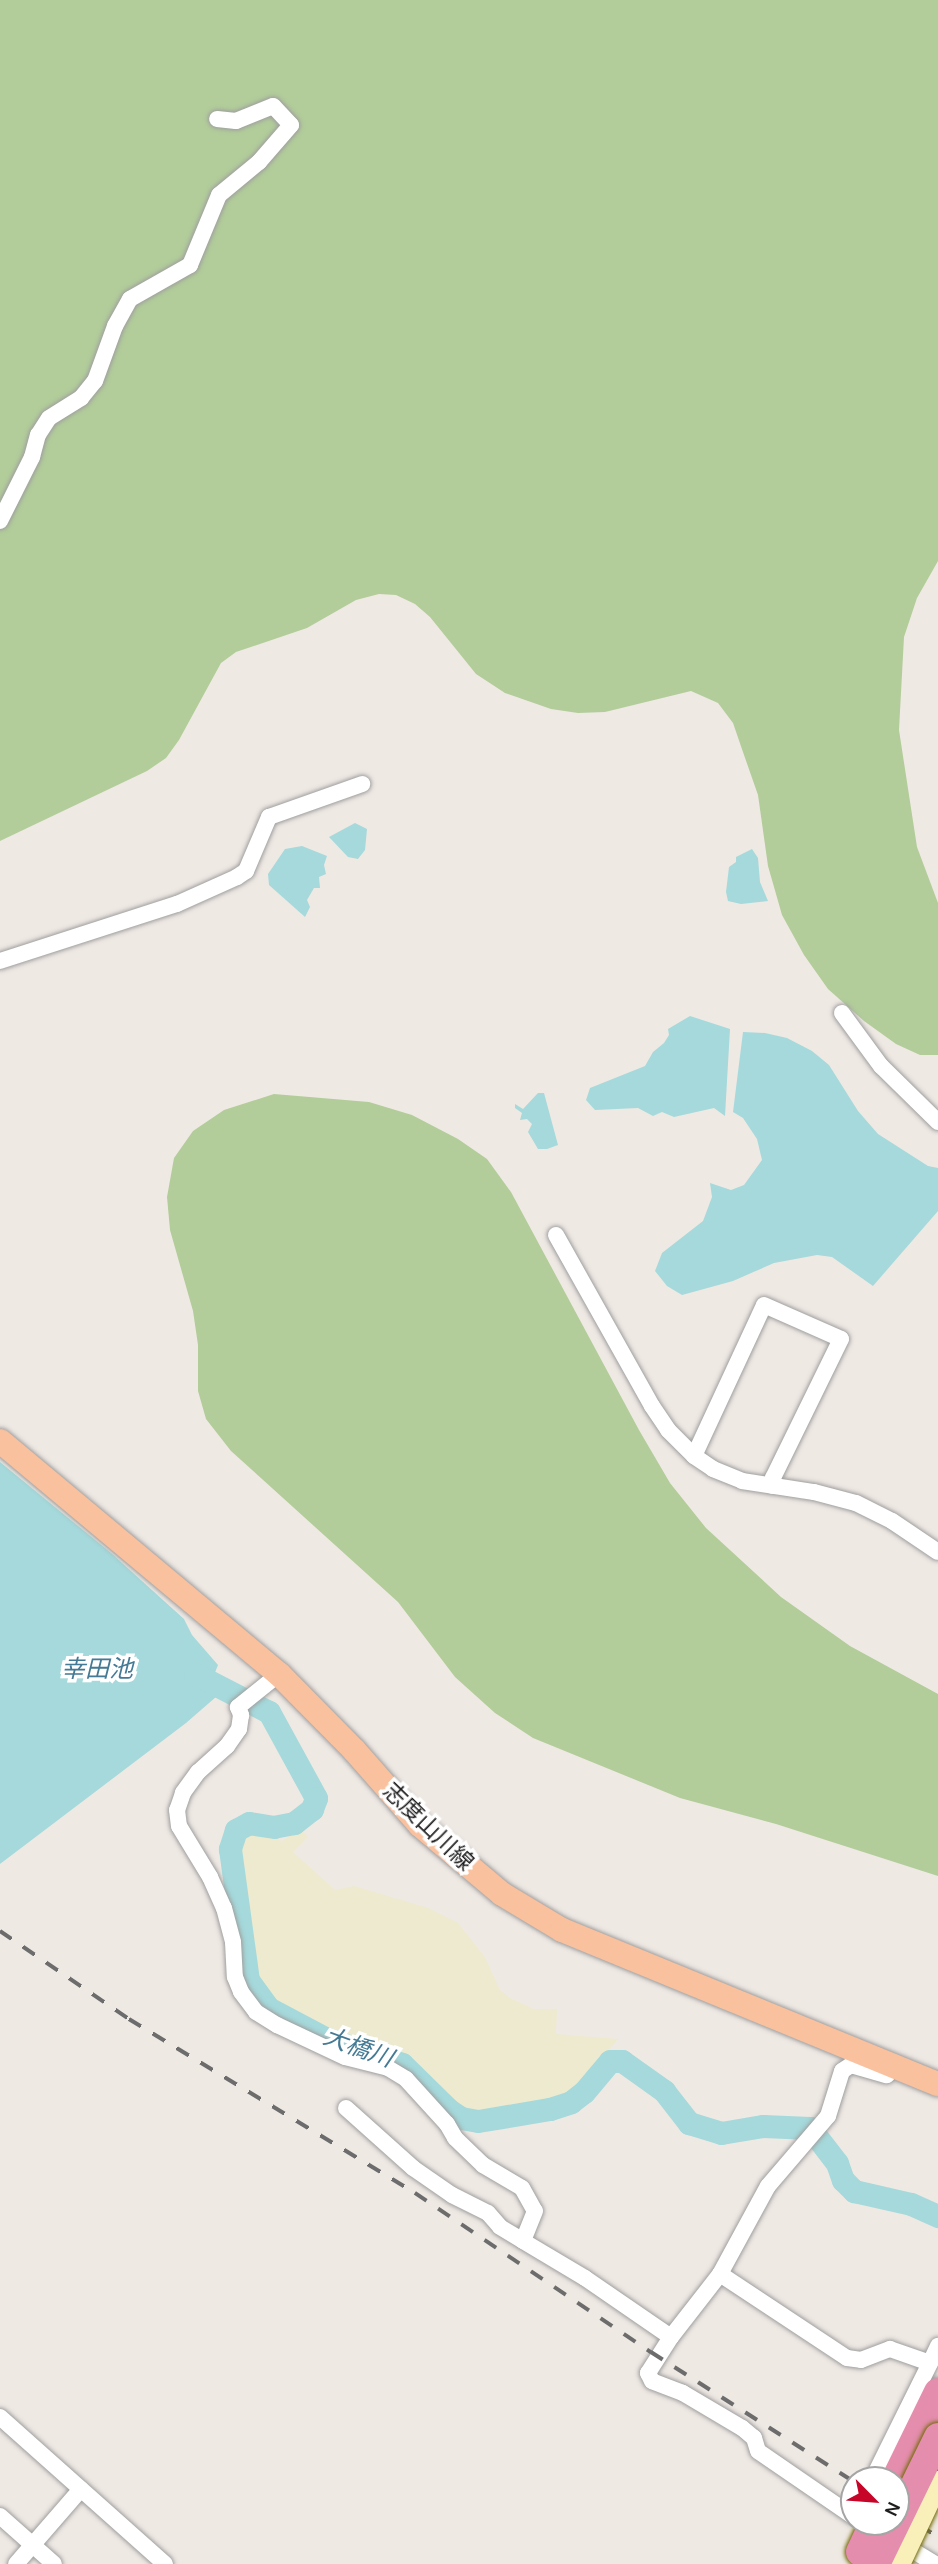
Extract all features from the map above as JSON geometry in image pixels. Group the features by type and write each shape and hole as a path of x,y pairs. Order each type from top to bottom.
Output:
{"highway":[{"path":"892,2466 938,2392"},
{"path":"873,2561 938,2437"},
{"path":"873,2561 874,2536"}],"main road":[{"name":"志度山川線","path":"0,1441 279,1674 354,1750 419,1825 502,1894 562,1930 938,2084"}],"street":[{"path":"0,521 49,418 80,398 95,381 116,326 130,299 190,265 219,195 259,162 291,125 273,106 236,121 217,119"},
{"path":"0,961 177,904 237,877 246,871 269,817 362,784"},
{"path":"842,1013 881,1066 938,1122"},
{"path":"556,1234 652,1406 668,1430 694,1456 713,1469 742,1481 814,1492 856,1503 892,1521 938,1552"},
{"path":"694,1456 764,1306 841,1339 774,1478 774,1486"},
{"path":"279,1674 238,1707 241,1715 239,1729 227,1745 198,1772 183,1793 177,1810 179,1826 210,1877 224,1908 233,1942 235,1976 241,1992 256,2012 277,2025 345,2057 388,2068 406,2079 447,2124 455,2138 483,2165 522,2188 535,2211 523,2241"},
{"path":"840,2507 758,2451 754,2438 741,2428 683,2393 652,2381 649,2374 671,2336 720,2274 768,2186 828,2116 830,2102 842,2071 851,2065 887,2076 894,2066"},
{"path":"346,2108 413,2168 452,2195 488,2213 500,2227 585,2278 671,2336"},
{"path":"720,2274 847,2358 861,2360 890,2349 930,2363"},
{"path":"890,2466 938,2346"},
{"path":"0,2417 165,2564"},
{"path":"873,2561 938,2481"},
{"path":"16,2564 81,2489"},
{"path":"0,2516 54,2564"},
{"path":"887,2536 935,2564"}],"shaded area":[{"path":"301,1829 308,1837 293,1852 335,1890 354,1886 428,1908 458,1923 485,1957 500,1990 510,1998 534,2009 557,2009 556,2034 618,2039 572,2095 471,2114 442,2095 422,2073 391,2054 326,2034 297,2019 270,2000 256,1982 240,1842 246,1833 257,1831 282,1841"}],"green space":[{"path":"0,0 938,0 938,561 917,598 904,637 899,730 917,847 938,903 938,1055 920,1055 896,1044 864,1021 828,989 804,955 782,915 768,866 758,795 733,723 718,703 691,691 605,712 578,713 551,709 505,693 476,674 430,617 415,604 396,595 379,594 356,600 307,628 236,652 221,663 179,740 166,758 147,771 0,841"},
{"path":"274,1094 369,1102 412,1115 458,1139 487,1159 511,1192 670,1483 706,1528 781,1597 850,1646 938,1694 938,1876 776,1824 680,1798 533,1738 495,1713 455,1677 398,1602 231,1451 206,1419 198,1391 198,1345 193,1311 170,1230 167,1197 174,1158 193,1131 224,1110"}],"water":[{"path":"355,823 367,829 365,850 358,859 348,857 329,837"},
{"path":"302,846 327,856 324,865 326,874 319,877 320,888 314,888 307,900 310,907 305,917 269,885 268,874 285,849"},
{"path":"752,849 758,858 760,882 768,901 741,904 728,901 726,892 729,867 736,862 736,857"},
{"path":"690,1016 730,1029 725,1116 714,1108 674,1117 662,1112 653,1116 638,1108 595,1110 586,1100 590,1088 645,1066 653,1052 669,1035 668,1029"},
{"path":"743,1032 787,1038 812,1051 829,1065 858,1111 878,1134 928,1166 938,1168 938,1211 873,1286 832,1257 817,1255 774,1263 733,1281 682,1295 667,1286 655,1271 662,1253 703,1221 712,1197 710,1183 731,1190 744,1185 762,1160 757,1139 743,1118 733,1112"},
{"path":"538,1093 544,1093 558,1145 547,1149 538,1149 528,1132 532,1124 527,1119 520,1120 522,1113 515,1108 515,1104 523,1109"},
{"name":"幸田池","path":"0,1462 111,1553 184,1619 192,1635 218,1665 214,1675 224,1690 186,1723 0,1864"}],"waterway":[{"name":"大橋川","path":"195,1674 269,1712 316,1798 312,1809 294,1823 274,1827 249,1823 236,1830 230,1849 248,1980 268,2008 325,2038 402,2064 449,2110 461,2118 478,2121 550,2109 571,2102 584,2092 610,2061 622,2061 664,2091 689,2123 721,2133 763,2126 810,2128 837,2163 843,2180 854,2191 911,2204 938,2216"}],"railway":[{"path":"0,1931 129,2019 415,2193 651,2352 840,2473"},
{"path":"910,2519 938,2537"}]}
